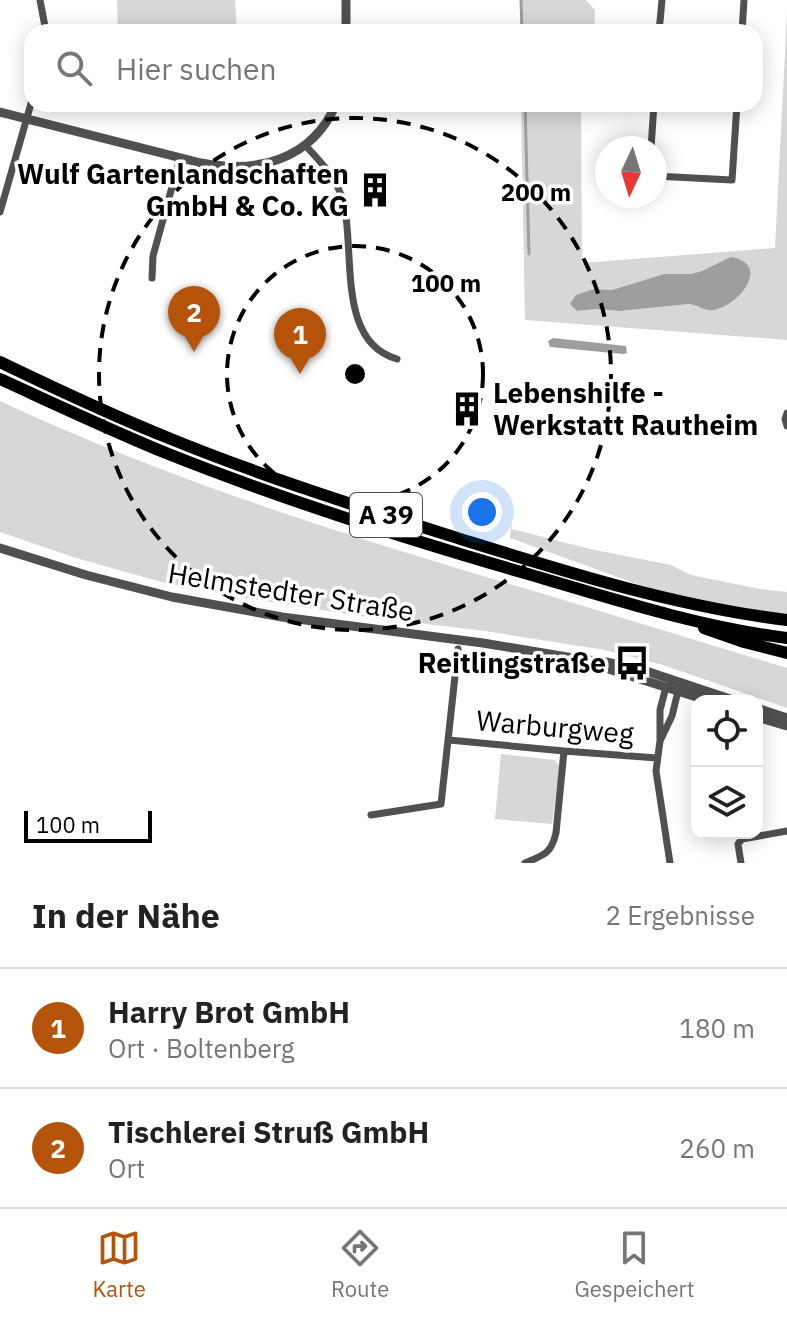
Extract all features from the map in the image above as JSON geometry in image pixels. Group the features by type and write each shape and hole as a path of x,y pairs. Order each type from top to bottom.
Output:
{"highway":[{"name":"A 39","path":"0,362 171,439 369,510 546,566 618,585 714,609 787,620"},
{"name":"A 39","path":"0,379 166,453 298,501 485,562 615,600 761,635 787,638"},
{"path":"679,616 710,631 787,653"}],"street":[{"path":"40,0 44,24"},
{"path":"346,0 346,24"},
{"path":"660,24 662,0"},
{"path":"742,24 744,0"},
{"path":"0,112 216,166 258,166 283,158 305,145 327,122 332,112"},
{"path":"0,212 29,112"},
{"path":"652,136 653,112"},
{"path":"667,177 732,180 736,112"},
{"path":"305,145 330,174 340,193 346,214 351,289 363,331 384,355 397,359"},
{"path":"152,278 153,256 180,158"},
{"path":"787,413 787,426"},
{"name":"Helmstedter Straße","path":"0,548 86,575 186,599 282,617 606,662 713,695"},
{"path":"371,815 441,804 458,649"},
{"name":"Helmstedter Straße","path":"579,659 666,687 679,686 697,695"},
{"path":"660,741 672,716 679,686"},
{"path":"666,687 660,710 657,786 670,863"},
{"path":"763,710 787,718"},
{"path":"763,719 787,726"},
{"name":"Warburgweg","path":"449,740 657,758"},
{"path":"525,863 547,853 553,845 564,751"},
{"path":"741,863 738,844 742,839 787,831"}],"shaded area":[{"path":"117,0 235,0 236,24 118,24"},
{"path":"520,0 586,0 595,10 594,24 520,24"},
{"path":"787,13 787,340 525,320 521,112 581,112 582,263 775,248","holes":["731,258 703,308 698,305 620,311 577,311 594,289 612,290 664,274 691,274"]},
{"path":"731,257 743,261 749,268 747,285 733,301 713,310 689,304 620,311 577,311 570,304 576,295 594,289 612,290 664,274 691,274"},
{"path":"553,338 626,346 627,353 550,347 548,341"},
{"path":"0,401 131,457 265,507 787,668 787,708 763,700 763,695 750,695 663,665 605,650 360,616 165,583 0,532"},
{"path":"511,524 512,529 671,565 691,575 787,592 787,615 716,604 645,587 510,538"},
{"path":"501,754 555,760 559,774 552,824 495,819"}],"waterway":[{"path":"521,0 522,24"},
{"path":"525,112 529,254"}],"place":[{"name":"Wulf Gartenlandschaften GmbH & Co. KG","path":"375,190"},
{"name":"Tischlerei Struß GmbH","path":"194,352"},
{"name":"Harry Brot GmbH","path":"300,374"},
{"name":"Lebenshilfe - Werkstatt Rautheim","path":"467,409"},
{"name":"Reitlingstraße","path":"632,663"}]}
